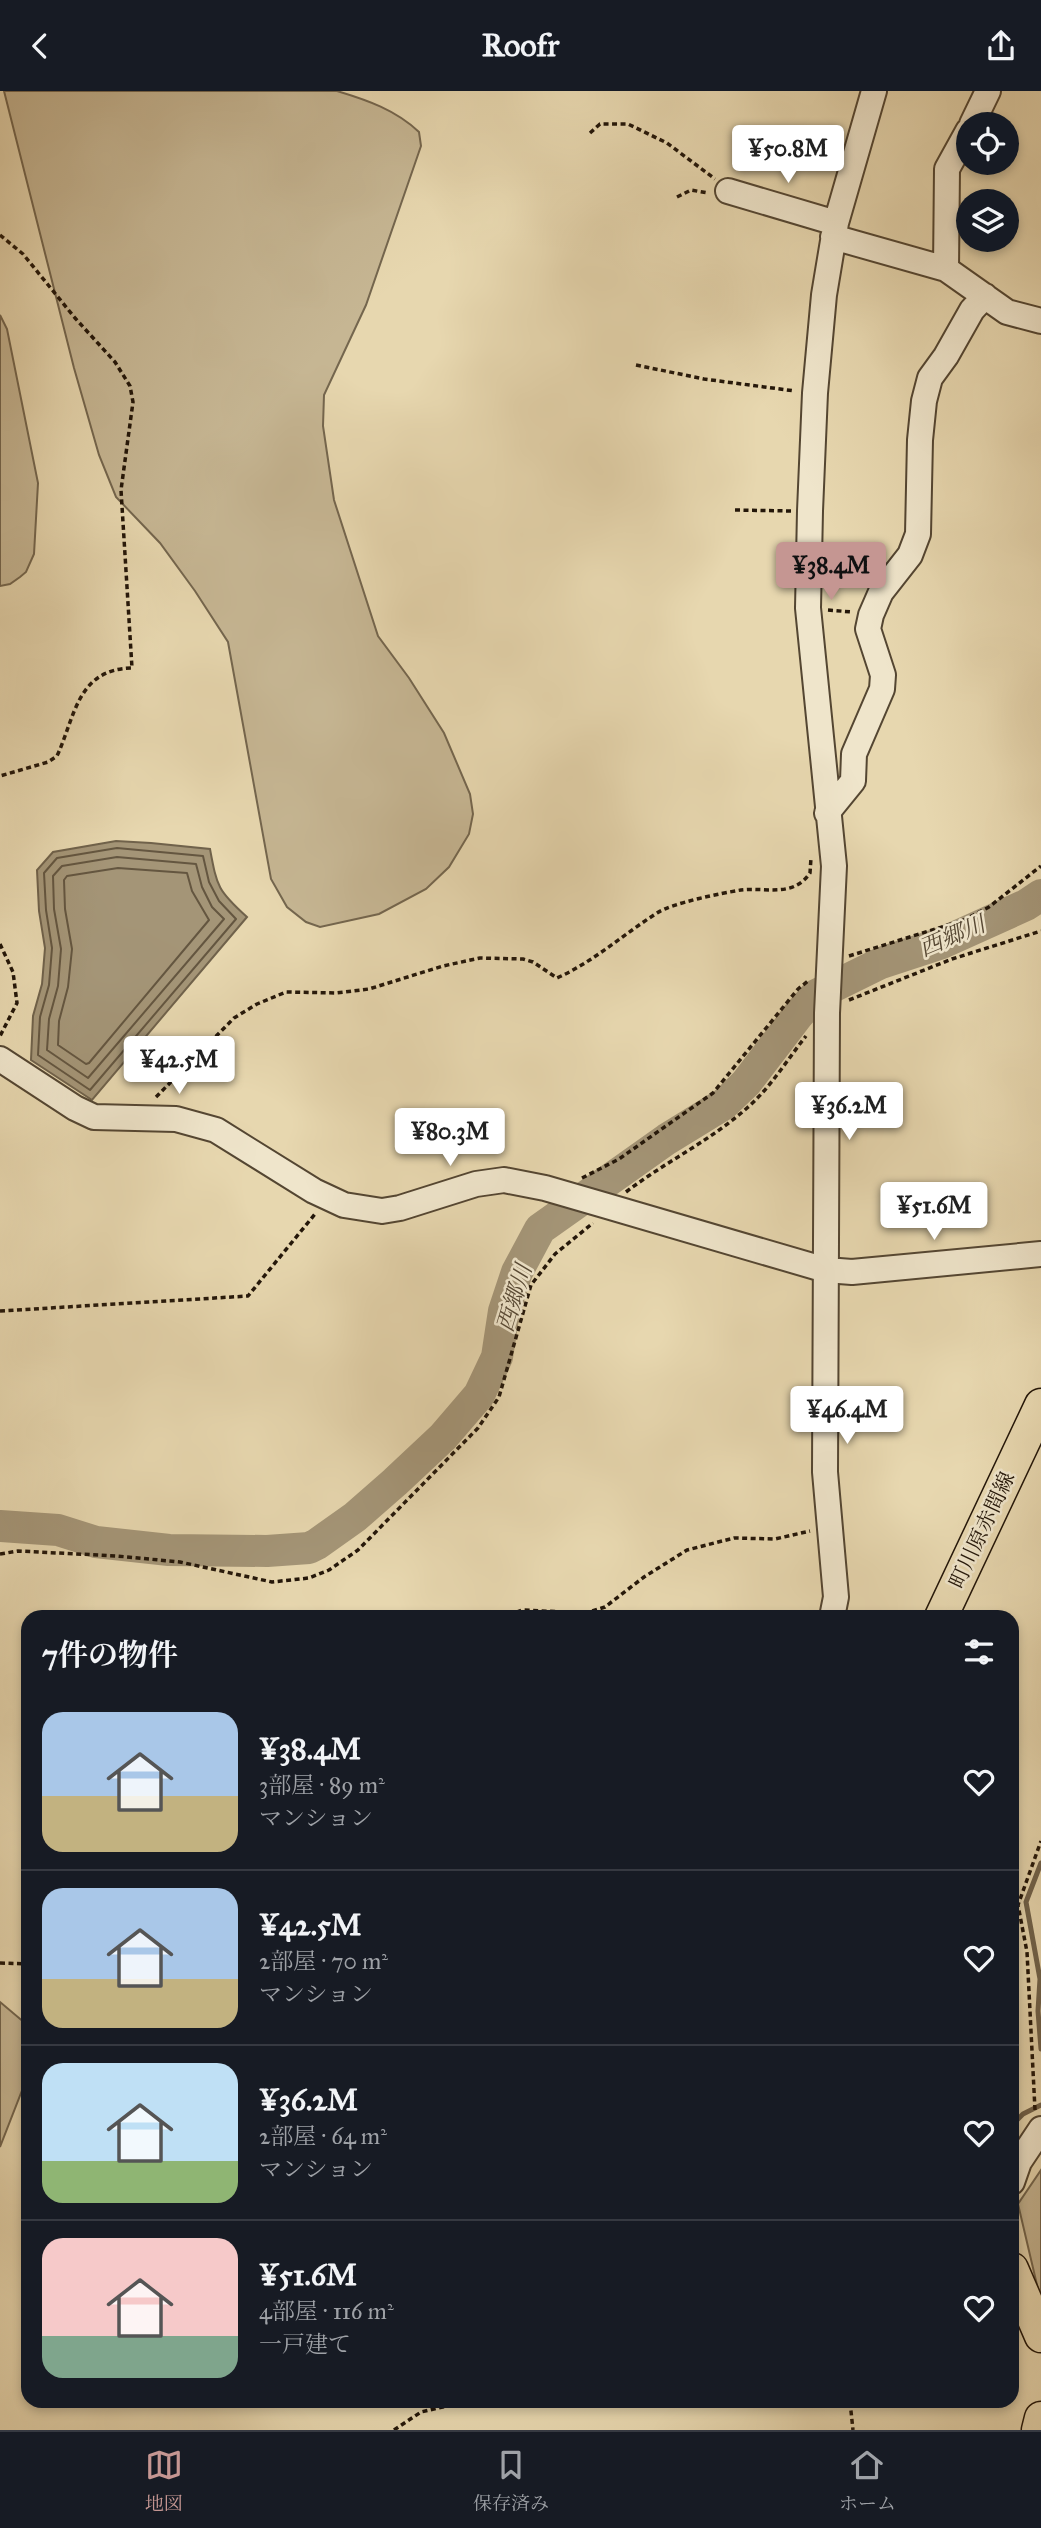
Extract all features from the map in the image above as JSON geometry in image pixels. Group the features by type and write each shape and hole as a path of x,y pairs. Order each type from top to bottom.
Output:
{"main road":[{"name":"町川原赤間線","path":"944,1610 1041,1405"},
{"path":"1020,2301 1041,2336"},
{"path":"1038,2430 1041,2418"}],"street":[{"path":"833,1610 836,1597 825,1472 827,1010 834,866 808,608 810,511 814,393 824,295 834,230 874,91"},
{"path":"978,112 988,91"},
{"path":"946,269 947,169 956,153"},
{"path":"728,191 946,269 1007,312 1041,321"},
{"path":"827,813 853,781 854,754 882,689 883,675 868,629 881,592 911,555 918,534 920,440 929,378 946,356 972,310 985,296"},
{"path":"0,1059 75,1108 94,1117 176,1119 216,1129 327,1199 361,1209 400,1208 476,1184 504,1180 610,1207 826,1270 852,1272 1041,1254"},
{"path":"1019,2162 1038,2123"}],"path":[{"path":"590,133 600,124 628,124 667,143 728,191"},
{"path":"677,197 691,190 710,194 728,191"},
{"path":"0,235 23,254 115,362 130,386 133,402 121,490 132,668 114,668 98,677 80,697 57,756 48,762 0,776"},
{"path":"636,365 704,379 814,393"},
{"path":"735,510 810,511"},
{"path":"808,608 871,615"},
{"path":"151,1118 152,1103 157,1094 234,1018 275,995 286,992 335,993 369,989 443,966 480,958 523,958 557,978 666,909 741,890 786,890 798,886 810,873 811,846"},
{"path":"556,1192 619,1159 713,1093 798,989 828,969 964,920 989,907 1041,866"},
{"path":"0,1554 18,1551 130,1557 180,1562 272,1581 309,1579 329,1570 358,1550 478,1427 499,1397 531,1285 555,1254 627,1191 712,1136 750,1106 768,1087 827,1010 953,959 1041,930"},
{"path":"0,944 13,972 17,1003 0,1036"},
{"path":"0,1311 248,1296 327,1199"},
{"path":"596,1610 605,1607 675,1557 717,1541 734,1538 775,1539 830,1529"},
{"path":"520,1610 538,1610"},
{"path":"1019,1902 1041,1841"},
{"path":"1019,1910 1027,1952 1038,2123"},
{"path":"0,1963 21,1964"},
{"path":"394,2430 421,2412 438,2408"},
{"path":"851,2408 853,2430"}],"shaded area":[{"path":"4,91 337,91 391,112 419,132 421,146 366,305 324,395 323,426 334,500 378,636 444,733 470,794 473,814 469,834 449,867 426,889 379,914 320,927 306,922 287,907 271,879 228,642 160,543 116,497 99,455 74,368"},
{"path":"0,315 7,329 38,483 34,554 26,572 10,584 0,586"},
{"path":"0,2002 21,2020 21,2093 0,2147"},
{"path":"1041,2170 1041,2302 1019,2208 1019,2203"}],"water":[{"path":"116,841 210,849 220,887 247,917 92,1100 31,1060 33,1016 42,984 45,948 39,911 37,870 53,852"}],"waterway":[{"name":"西郷川","path":"0,1526 58,1530 96,1542 169,1550 267,1551 309,1548 317,1544 355,1517 395,1482 443,1437 479,1395 497,1357 504,1311 517,1272 540,1229 667,1139 724,1104 746,1083 816,995 881,963 942,943 1026,905 1041,895"},
{"path":"1041,1863 1026,1902 1040,1979 1038,2011 1041,2049"},
{"path":"1019,2118 1041,2105"}]}
